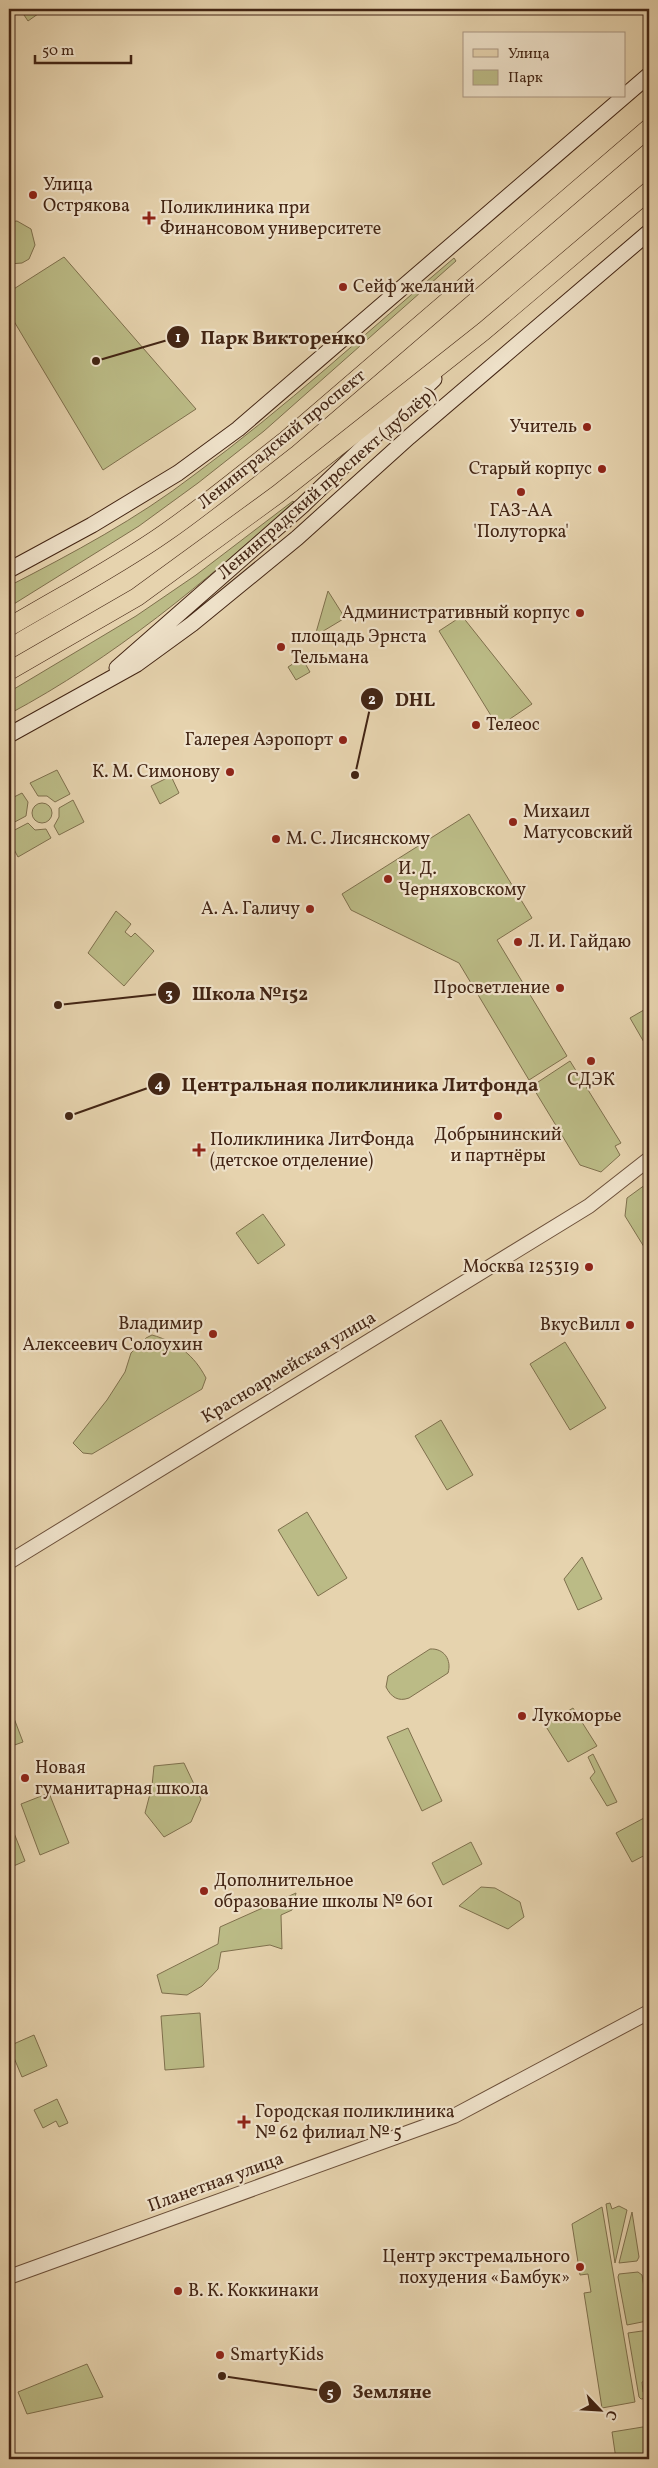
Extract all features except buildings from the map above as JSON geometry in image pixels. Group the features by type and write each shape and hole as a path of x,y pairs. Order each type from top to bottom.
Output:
{"main road":[{"path":"626,95 649,75"},
{"path":"9,570 92,525 178,473 238,429 622,98"},
{"name":"Ленинградский проспект","path":"10,627 118,564 165,533 286,440 649,128"},
{"name":"Ленинградский проспект","path":"9,671 137,597 189,561 278,494 484,331 649,191"},
{"name":"Ленинградский проспект (дублёр)","path":"9,735 137,664 245,582 409,437 649,232"},
{"path":"97,686 303,505 484,331"}],"street":[{"name":"Красноармейская улица","path":"9,1562 589,1206 649,1159"},
{"name":"Планетная улица","path":"9,2277 454,2116 649,2012"}],"green space":[{"path":"20,9 45,9 28,21"},
{"path":"17,221 31,229 35,245 29,259 22,263 9,264 9,222"},
{"path":"64,257 196,409 103,470 9,313 9,292"},
{"path":"454,258 456,261 264,431 198,483 139,526 9,607 9,586 104,535 172,491 294,396"},
{"path":"293,501 227,561 158,617 85,668 9,714 9,692 136,616 196,575"},
{"path":"328,591 345,618 315,636"},
{"path":"462,616 532,704 498,727 439,631"},
{"path":"302,658 310,672 296,680 288,667"},
{"path":"57,770 70,794 55,802 47,796 38,796 30,783"},
{"path":"171,776 179,793 160,804 151,786"},
{"path":"11,792 14,797 22,793 28,802 26,816 9,825 9,793"},
{"path":"73,800 84,822 59,835 54,826 59,817 59,808"},
{"path":"42,803 49,806 52,813 49,820 42,823 35,820 32,813 35,806"},
{"path":"469,814 532,918 497,940 567,1056 529,1080 459,963 351,910 342,894"},
{"path":"28,823 35,830 46,829 51,838 18,857 9,840 9,833"},
{"path":"116,911 131,924 125,932 131,937 135,933 154,951 124,986 88,953"},
{"path":"649,1007 649,1041 645,1044 630,1018"},
{"path":"570,1061 621,1143 615,1146 620,1155 601,1172 580,1165 532,1086"},
{"path":"649,1182 649,1255 625,1216 627,1198"},
{"path":"263,1214 285,1245 258,1264 236,1233"},
{"path":"152,1335 169,1341 190,1356 206,1378 202,1389 92,1454 83,1453 73,1443 107,1400 125,1372 131,1353 146,1338"},
{"path":"565,1342 606,1408 570,1430 530,1364"},
{"path":"441,1420 473,1475 447,1490 415,1436"},
{"path":"307,1512 347,1578 318,1596 278,1530"},
{"path":"582,1557 602,1599 578,1610 564,1579"},
{"path":"430,1649 439,1650 446,1656 449,1664 448,1673 409,1698 398,1699 390,1694 386,1687 388,1676"},
{"path":"9,1705 23,1742 9,1747"},
{"path":"573,1708 597,1746 568,1762 545,1725"},
{"path":"408,1728 442,1801 422,1811 387,1737"},
{"path":"593,1754 617,1802 607,1806 590,1778 595,1772 588,1757"},
{"path":"184,1763 201,1799 191,1822 164,1837 145,1813 152,1786 154,1766"},
{"path":"49,1793 69,1843 40,1855 21,1804"},
{"path":"644,1818 649,1829 649,1853 632,1862 616,1833"},
{"path":"14,1833 25,1861 9,1868 9,1835"},
{"path":"471,1842 482,1864 443,1885 432,1863"},
{"path":"481,1887 495,1888 520,1902 524,1917 508,1929 459,1906"},
{"path":"296,1893 292,1910 281,1915 282,1949 270,1945 221,1952 218,1969 202,1986 187,1995 162,1993 157,1975 218,1944 220,1927"},
{"path":"200,2013 204,2067 165,2070 161,2016"},
{"path":"34,2035 47,2066 22,2077 9,2046"},
{"path":"57,2099 68,2123 59,2127 56,2121 43,2128 34,2110"},
{"path":"610,2203 612,2209 619,2206 627,2210 615,2263 606,2204"},
{"path":"602,2207 635,2402 602,2408 584,2293 591,2292 588,2274 580,2275 572,2224"},
{"path":"632,2212 639,2257 637,2261 619,2263"},
{"path":"638,2272 642,2275 649,2317 647,2321 627,2325 618,2277 619,2274"},
{"path":"649,2330 649,2380 642,2382 643,2392 649,2391 649,2398 641,2399 639,2397 628,2333"},
{"path":"87,2364 103,2397 27,2414 18,2392"},
{"path":"649,2426 649,2459 616,2459 612,2432"}],"place":[{"name":"Улица Острякова","path":"33,195"},
{"name":"Поликлиника при Финансовом университете","path":"149,218"},
{"name":"Сейф желаний","path":"343,287"},
{"name":"Парк Викторенко","path":"96,361"},
{"name":"Учитель","path":"587,427"},
{"name":"Старый корпус","path":"602,469"},
{"name":"ГАЗ-АА 'Полуторка'","path":"521,492"},
{"name":"Административный корпус","path":"580,613"},
{"name":"площадь Эрнста Тельмана","path":"281,647"},
{"name":"Телеос","path":"476,725"},
{"name":"Галерея Аэропорт","path":"343,740"},
{"name":"К. М. Симонову","path":"230,772"},
{"name":"DHL","path":"355,775"},
{"name":"Михаил Матусовский","path":"513,822"},
{"name":"М. С. Лисянскому","path":"276,839"},
{"name":"И. Д. Черняховскому","path":"388,879"},
{"name":"А. А. Галичу","path":"310,909"},
{"name":"Л. И. Гайдаю","path":"518,942"},
{"name":"Просветление","path":"560,988"},
{"name":"Школа №152","path":"58,1005"},
{"name":"СДЭК","path":"591,1061"},
{"name":"Центральная поликлиника Литфонда","path":"69,1116"},
{"name":"Добрынинский и партнёры","path":"498,1116"},
{"name":"Поликлиника ЛитФонда (детское отделение)","path":"199,1150"},
{"name":"Москва 125319","path":"589,1267"},
{"name":"ВкусВилл","path":"630,1325"},
{"name":"Владимир Алексеевич Солоухин","path":"213,1334"},
{"name":"Лукоморье","path":"522,1716"},
{"name":"Новая гуманитарная школа","path":"25,1778"},
{"name":"Дополнительное образование школы № 601","path":"204,1891"},
{"name":"Городская поликлиника № 62 филиал № 5","path":"244,2122"},
{"name":"Центр экстремального похудения «Бамбук»","path":"580,2267"},
{"name":"В. К. Коккинаки","path":"178,2291"},
{"name":"SmartyKids","path":"220,2355"},
{"name":"Земляне","path":"222,2376"}]}
